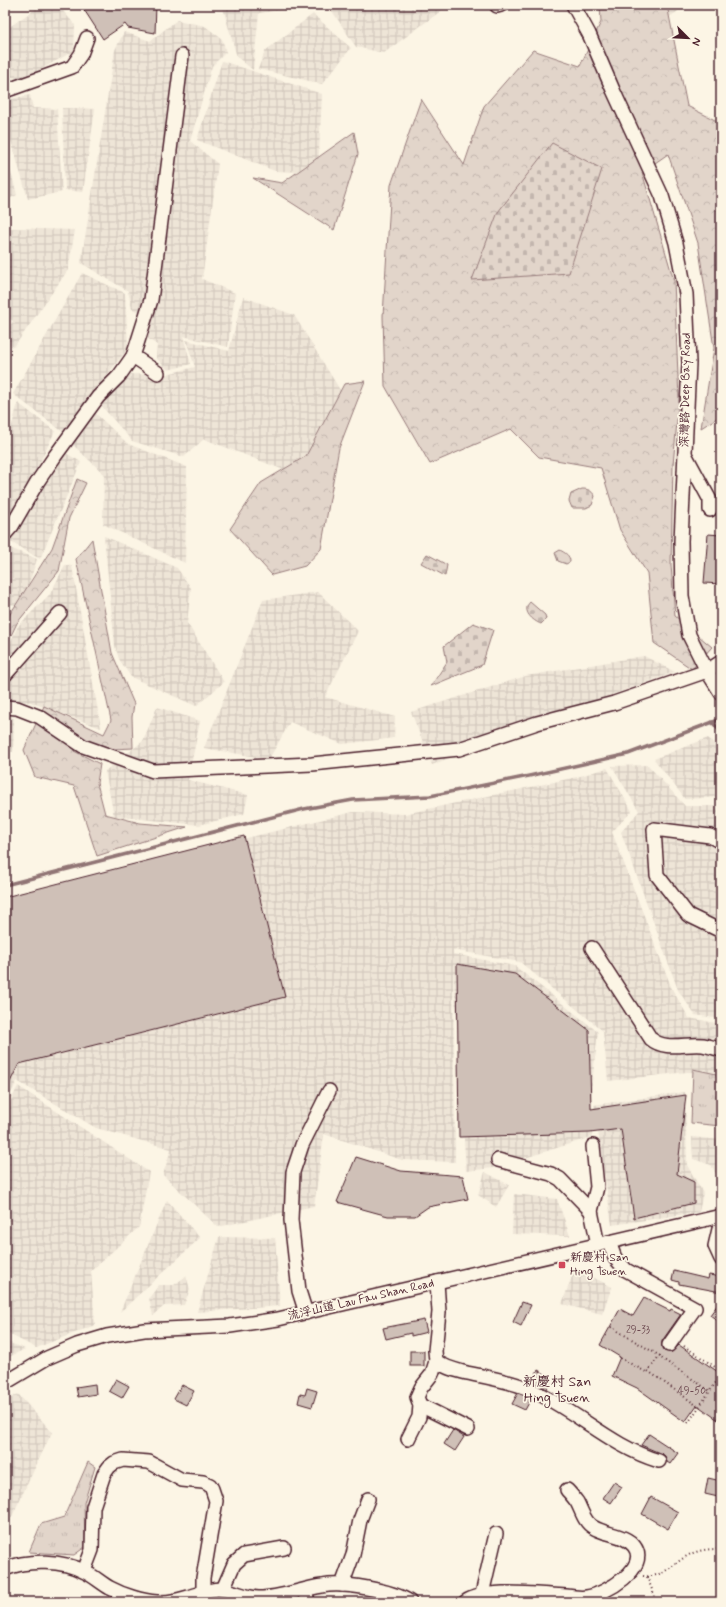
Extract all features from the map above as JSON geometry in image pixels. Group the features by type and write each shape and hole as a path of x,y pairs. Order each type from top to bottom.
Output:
{"street":[{"name":"深灣路 Deep Bay Road","path":"573,5 589,34 662,196 676,243 686,294 689,363 680,541 682,596 689,635 707,672 721,693"},
{"path":"5,91 72,67 81,54 87,38"},
{"path":"5,534 12,526 38,481 55,456 98,397 119,376 133,356 151,300 182,56"},
{"path":"133,356 158,373"},
{"path":"684,454 710,500 710,510"},
{"path":"5,674 60,613"},
{"path":"5,707 17,708 40,717 83,746 153,771 312,764 460,749 538,723 614,703 707,672 721,662"},
{"path":"721,842 710,836 654,829 657,875 688,915 721,931"},
{"path":"592,948 651,1039 657,1044 683,1046 702,1045 721,1050"},
{"path":"306,1313 299,1291 290,1220 293,1172 302,1145 329,1091"},
{"path":"591,1211 596,1186 593,1146"},
{"path":"498,1160 551,1174 560,1179 591,1211 603,1243 626,1270 700,1304 671,1341"},
{"path":"719,1223 715,1246 721,1259"},
{"name":"流浮山道 Lau Fau Shan Road","path":"5,1383 47,1358 77,1345 107,1336 160,1328 217,1327 255,1323 306,1313 603,1243 719,1223"},
{"path":"408,1439 419,1417 420,1405 417,1397 421,1388 432,1374 436,1361 435,1351 439,1312 436,1282"},
{"path":"436,1361 448,1368 528,1389 571,1412 620,1444 644,1457 659,1461"},
{"path":"420,1405 468,1429"},
{"path":"84,1571 92,1550 93,1507 104,1474 114,1463 123,1460 149,1462 182,1480 210,1484 216,1502 203,1578 203,1593"},
{"path":"465,1602 474,1596 493,1593 587,1597 602,1592 628,1574 636,1563 637,1551 634,1545 627,1540 592,1527 586,1521 576,1500 567,1490"},
{"path":"342,1585 353,1555 360,1520 368,1499"},
{"path":"482,1594 496,1534"},
{"path":"223,1589 234,1564 244,1555 284,1548"},
{"path":"5,1569 27,1564 49,1563 69,1566 84,1571 126,1595 156,1602 176,1601 213,1590 223,1589 245,1597 259,1598 307,1596 322,1586 342,1585 390,1593 401,1596 410,1602"}],"path":[{"path":"611,1327 660,1356 710,1391"},
{"path":"648,1371 671,1341 721,1371"},
{"path":"620,1358 646,1372 648,1371 699,1407"},
{"path":"688,1423 721,1375"},
{"path":"628,1574 647,1577 657,1576 666,1572 685,1557 695,1552 721,1549"},
{"path":"647,1577 657,1602"}],"shaded area":[{"path":"41,5 58,5 75,25 74,51 21,80 5,75 5,30"},
{"path":"222,5 301,5 302,7 259,13 253,70 237,57"},
{"path":"328,5 449,5 384,53 356,47"},
{"path":"657,5 687,5 662,22"},
{"path":"313,14 351,48 322,84 258,69 265,51"},
{"path":"177,20 205,26 222,39 226,52 212,66 190,141 218,164 202,279 235,293 228,347 183,336 191,364 168,370 156,358 157,345 144,336 141,313 132,309 128,291 81,263 115,50 124,32 150,41"},
{"path":"222,61 322,94 318,172 275,171 197,140"},
{"path":"30,95 33,108 57,109 62,192 28,199 5,120 5,100"},
{"path":"62,108 95,109 83,192 65,190"},
{"path":"5,150 17,195 5,201"},
{"path":"5,228 75,230 68,270 14,347 5,343 5,334 13,321 5,316"},
{"path":"82,273 125,293 128,348 63,432 13,394"},
{"path":"243,297 294,315 348,403 297,475 204,439 184,457 132,441 99,403 131,374 163,375 195,367 186,340 229,351"},
{"path":"18,403 55,431 13,518 5,513 5,451"},
{"path":"94,412 128,444 187,467 185,563 103,524 104,474 73,445"},
{"path":"64,452 81,462 40,559 9,541"},
{"path":"104,536 177,568 191,588 187,623 224,682 196,706 131,677 119,659 115,646"},
{"path":"5,546 37,559 22,605 5,604"},
{"path":"65,565 72,566 101,728 30,702 5,701 5,653 18,626 50,594"},
{"path":"318,592 358,631 325,697 395,717 394,738 342,744 290,722 269,759 204,748 263,600"},
{"path":"644,656 675,672 532,723 432,765 411,712 526,676"},
{"path":"157,707 200,721 188,780 248,795 244,814 199,825 114,816 105,771 143,741"},
{"path":"5,716 14,718 13,752 5,752"},
{"path":"708,738 721,749 721,797 685,799 654,759"},
{"path":"648,765 685,806 721,806 721,1019 695,1015 678,990 621,832 639,811 612,766"},
{"path":"607,768 632,811 612,832 672,989 689,1018 721,1024 721,1073 687,1072 608,1081 603,1031 520,962 453,950 453,954 515,966 598,1032 592,1083 592,1137 493,1168 466,1171 453,965 455,1162 402,1160 324,1134 314,1206 218,1227 163,1175 171,1149 96,1128 17,1081 5,1105 5,904 100,874 353,812 405,814 577,777"},
{"path":"18,1086 149,1172 139,1227 91,1271 95,1325 36,1348 5,1332 5,1113"},
{"path":"685,1092 687,1165 703,1193 699,1212 612,1225 594,1105"},
{"path":"692,1137 721,1140 721,1182 711,1165 693,1159"},
{"path":"485,1172 509,1185 496,1207 478,1195"},
{"path":"514,1194 557,1199 570,1236 512,1234"},
{"path":"167,1200 200,1238 120,1312"},
{"path":"219,1237 275,1238 280,1306 197,1312"},
{"path":"575,1268 612,1287 602,1314 562,1304"},
{"path":"186,1276 190,1289 184,1305 164,1306 153,1316 149,1298 159,1285 174,1285"},
{"path":"5,1341 25,1349 5,1359"},
{"path":"18,1394 52,1432 5,1531 5,1402"}],"green space":[{"path":"600,5 667,5 687,106 721,123 721,413 720,416 701,428 714,348 698,243 668,154 642,172 674,281 679,399 673,465 671,565 675,616 712,647 692,669 654,643 647,573 620,530 601,468 539,457 511,429 430,464 385,386 383,316 391,185 421,99 464,165 484,106 533,50 580,66 601,22"},
{"path":"354,132 358,154 334,230 253,178 282,183"},
{"path":"552,143 602,169 569,273 472,280 498,212"},
{"path":"365,381 339,448 321,549 305,566 272,575 230,529 261,483 306,456 344,384"},
{"path":"77,479 86,483 69,518 59,571 17,623 5,648 5,622 52,548"},
{"path":"582,489 589,490 595,496 592,505 586,508 572,508 569,501 571,494"},
{"path":"92,539 112,653 134,704 132,717 133,748 74,751 100,764 97,783 105,814 140,823 187,827 97,856 74,786 35,777 24,750 44,706 104,734 111,720 76,559"},
{"path":"560,550 568,556 570,562 566,564 558,561 555,553"},
{"path":"427,554 447,565 445,576 421,563"},
{"path":"530,602 545,615 546,619 541,624 535,621 527,612"},
{"path":"473,623 493,630 482,665 431,686 447,662 444,646"},
{"path":"693,1069 721,1075 721,1126 691,1123"},
{"path":"88,1462 95,1467 84,1503 85,1547 74,1555 29,1552 41,1524 64,1517"}],"building":[{"path":"81,5 156,5 155,33 128,28 125,24 103,39"},
{"path":"708,534 721,535 721,584 704,583"},
{"path":"244,836 285,997 19,1064 5,1092 5,929 8,929 5,914 5,897"},
{"path":"457,964 515,974 589,1030 591,1109 686,1095 677,1174 694,1182 694,1203 634,1218 621,1129 590,1133 459,1137"},
{"path":"356,1157 401,1171 463,1176 468,1199 428,1207 415,1216 388,1216 337,1202"},
{"path":"674,1271 708,1279 709,1275 721,1277 721,1292 679,1284 679,1282 672,1280"},
{"path":"644,1298 670,1311 671,1309 681,1314 662,1341 662,1348 664,1351 672,1352 679,1345 721,1374 721,1422 697,1405 685,1422 637,1388 612,1376 620,1357 600,1345 620,1309 633,1316"},
{"path":"721,1300 721,1323 710,1315"},
{"path":"522,1302 531,1305 521,1326 513,1322"},
{"path":"424,1320 427,1332 411,1336 411,1333 386,1339 383,1328"},
{"path":"410,1351 424,1351 424,1366 410,1366"},
{"path":"538,1370 552,1378 547,1389 532,1381"},
{"path":"116,1379 129,1386 122,1398 109,1391"},
{"path":"95,1384 96,1394 78,1397 76,1387"},
{"path":"182,1385 194,1391 186,1405 174,1399"},
{"path":"307,1388 317,1391 312,1407 298,1403 300,1394 305,1395"},
{"path":"518,1393 531,1399 525,1410 512,1404"},
{"path":"453,1430 464,1437 455,1451 444,1444"},
{"path":"649,1434 678,1453 670,1464 662,1454 641,1445"},
{"path":"708,1478 721,1481 718,1497 705,1494"},
{"path":"614,1482 622,1487 611,1503 603,1498"},
{"path":"651,1497 678,1512 668,1529 642,1514"}],"waterway":[{"path":"5,885 304,809 353,800 430,796 628,754 721,719"},
{"path":"712,722 721,732"}],"place":[{"name":"新慶村 San Hing Tsuen","path":"562,1265"}],"district":[{"name":"新慶村 San Hing Tsuen","path":"557,1390"}]}
